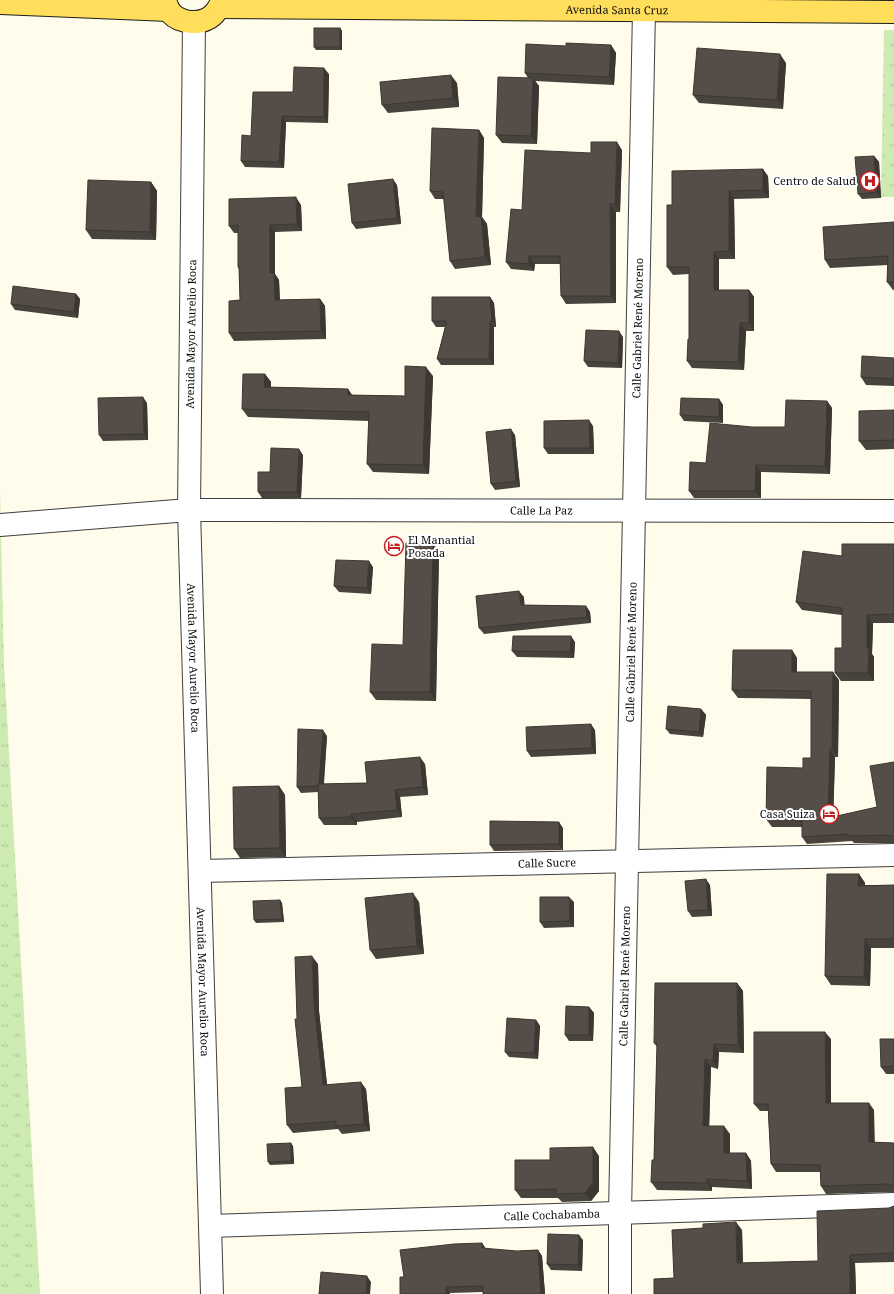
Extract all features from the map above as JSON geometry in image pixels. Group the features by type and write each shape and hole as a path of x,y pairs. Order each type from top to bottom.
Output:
{"main road":[{"path":"0,3 167,5 178,19 194,22"},
{"name":"Avenida Santa Cruz","path":"194,22 208,19 221,4 894,12"}],"street":[{"name":"Calle Gabriel René Moreno","path":"620,1294 620,1213 644,10"},
{"name":"Avenida Mayor Aurelio Roca","path":"194,22 189,510 212,1294"},
{"name":"Calle La Paz","path":"0,525 189,510 894,511"},
{"name":"Calle Sucre","path":"200,871 894,855"},
{"name":"Calle Cochabamba","path":"210,1226 894,1204"}],"green space":[{"path":"884,30 894,30 894,197 881,197"},
{"path":"0,487 4,665 40,1294 0,1294"}],"building":[{"path":"314,28 340,28 340,47 314,47"},
{"path":"566,43 611,45 609,77 525,73 526,44 566,46"},
{"path":"697,48 780,54 777,100 693,95"},
{"path":"294,67 324,68 324,117 282,116 279,162 241,161 242,135 251,136 253,92 293,92"},
{"path":"451,75 453,98 382,105 380,82"},
{"path":"498,77 533,78 531,136 496,135"},
{"path":"432,128 479,130 476,217 481,216 485,257 450,261 443,192 430,191"},
{"path":"591,142 617,142 615,204 610,204 611,296 561,296 560,256 529,256 529,264 506,262 511,209 522,210 525,150 591,153"},
{"name":"Centro de Salud","path":"874,156 877,192 858,194 855,157"},
{"path":"763,169 763,190 729,191 729,251 714,252 714,290 749,290 749,323 740,323 738,362 687,361 689,339 689,267 667,267 667,205 672,205 672,171"},
{"path":"393,179 397,218 352,223 348,184"},
{"path":"88,180 151,182 150,232 86,230"},
{"path":"296,197 297,224 270,225 270,273 274,273 275,300 320,299 321,331 229,333 229,301 240,300 238,225 229,226 229,199"},
{"path":"894,222 894,282 887,282 888,256 825,260 823,227"},
{"path":"13,286 76,294 74,312 11,304"},
{"path":"432,297 490,297 492,321 490,321 489,359 437,359 447,321 432,321"},
{"path":"586,330 619,331 618,363 584,361"},
{"path":"862,356 894,358 894,379 861,377"},
{"path":"405,366 426,367 423,465 367,464 369,412 242,409 243,374 265,374 264,387 348,389 348,395 405,396"},
{"path":"143,397 144,434 99,435 98,398"},
{"path":"681,398 719,399 719,417 680,415"},
{"path":"786,400 827,401 825,466 756,465 755,491 689,491 690,462 706,463 710,423 752,427 785,427"},
{"path":"894,410 894,440 859,441 859,411"},
{"path":"589,420 590,448 544,448 544,421"},
{"path":"511,429 516,481 491,484 486,432"},
{"path":"271,448 299,449 297,492 258,492 258,472 270,472"},
{"path":"406,543 433,543 430,692 370,692 372,644 403,645"},
{"path":"842,544 894,544 894,614 867,615 867,648 869,649 868,673 835,673 835,648 842,648 842,608 796,602 803,551 842,556"},
{"path":"336,560 369,561 367,588 334,586"},
{"path":"519,591 521,605 586,606 587,617 479,628 476,596"},
{"path":"513,636 571,636 570,652 512,651"},
{"path":"733,650 792,650 792,672 833,672 832,749 830,749 828,818 877,807 870,766 894,762 894,836 848,836 848,834 802,837 802,820 766,819 767,767 803,768 803,758 811,758 811,691 732,690"},
{"path":"668,706 701,709 699,732 666,729"},
{"path":"591,724 592,748 527,751 526,727"},
{"path":"298,729 323,730 318,786 297,787"},
{"path":"420,757 423,787 395,790 397,810 351,814 351,817 319,818 318,784 367,783 365,762"},
{"path":"279,786 280,848 234,849 233,787"},
{"path":"490,821 559,822 559,844 490,845"},
{"path":"827,874 859,874 858,886 894,885 894,939 865,939 864,977 825,976"},
{"path":"706,879 708,910 688,911 685,881"},
{"path":"413,893 417,946 370,950 365,898"},
{"path":"540,897 569,897 570,921 540,922"},
{"path":"280,900 282,919 254,920 253,901"},
{"path":"312,956 314,1004 323,1085 361,1082 364,1124 336,1126 336,1121 287,1125 285,1088 302,1087 295,1019 297,1019 295,957"},
{"path":"655,983 737,983 738,1045 714,1044 713,1061 705,1059 703,1126 724,1126 724,1153 746,1153 747,1181 707,1179 707,1183 651,1182 652,1160 654,1160 657,1043 654,1043"},
{"path":"566,1006 589,1007 589,1035 565,1035"},
{"path":"507,1018 536,1020 534,1053 505,1052"},
{"path":"754,1032 825,1032 826,1103 869,1103 869,1142 894,1143 894,1186 888,1184 821,1186 820,1165 771,1164 768,1104 754,1104"},
{"path":"880,1039 894,1039 894,1066 881,1067"},
{"path":"291,1143 291,1161 268,1162 267,1144"},
{"path":"593,1147 593,1183 585,1193 556,1194 556,1189 515,1190 515,1160 550,1160 550,1148"},
{"path":"894,1206 894,1253 850,1255 850,1294 654,1294 654,1279 674,1278 672,1230 703,1228 703,1224 736,1222 737,1263 818,1261 817,1211 889,1208"},
{"path":"548,1234 579,1235 578,1265 547,1264"},
{"path":"482,1243 482,1248 517,1251 538,1250 541,1294 483,1294 483,1286 446,1287 446,1294 400,1294 400,1277 404,1277 400,1250 454,1244"},
{"path":"321,1272 367,1276 366,1294 319,1294"}],"place":[{"name":"Centro de Salud","path":"870,181"},
{"name":"El Manantial Posada","path":"394,546"},
{"name":"Casa Suiza","path":"829,814"}]}
